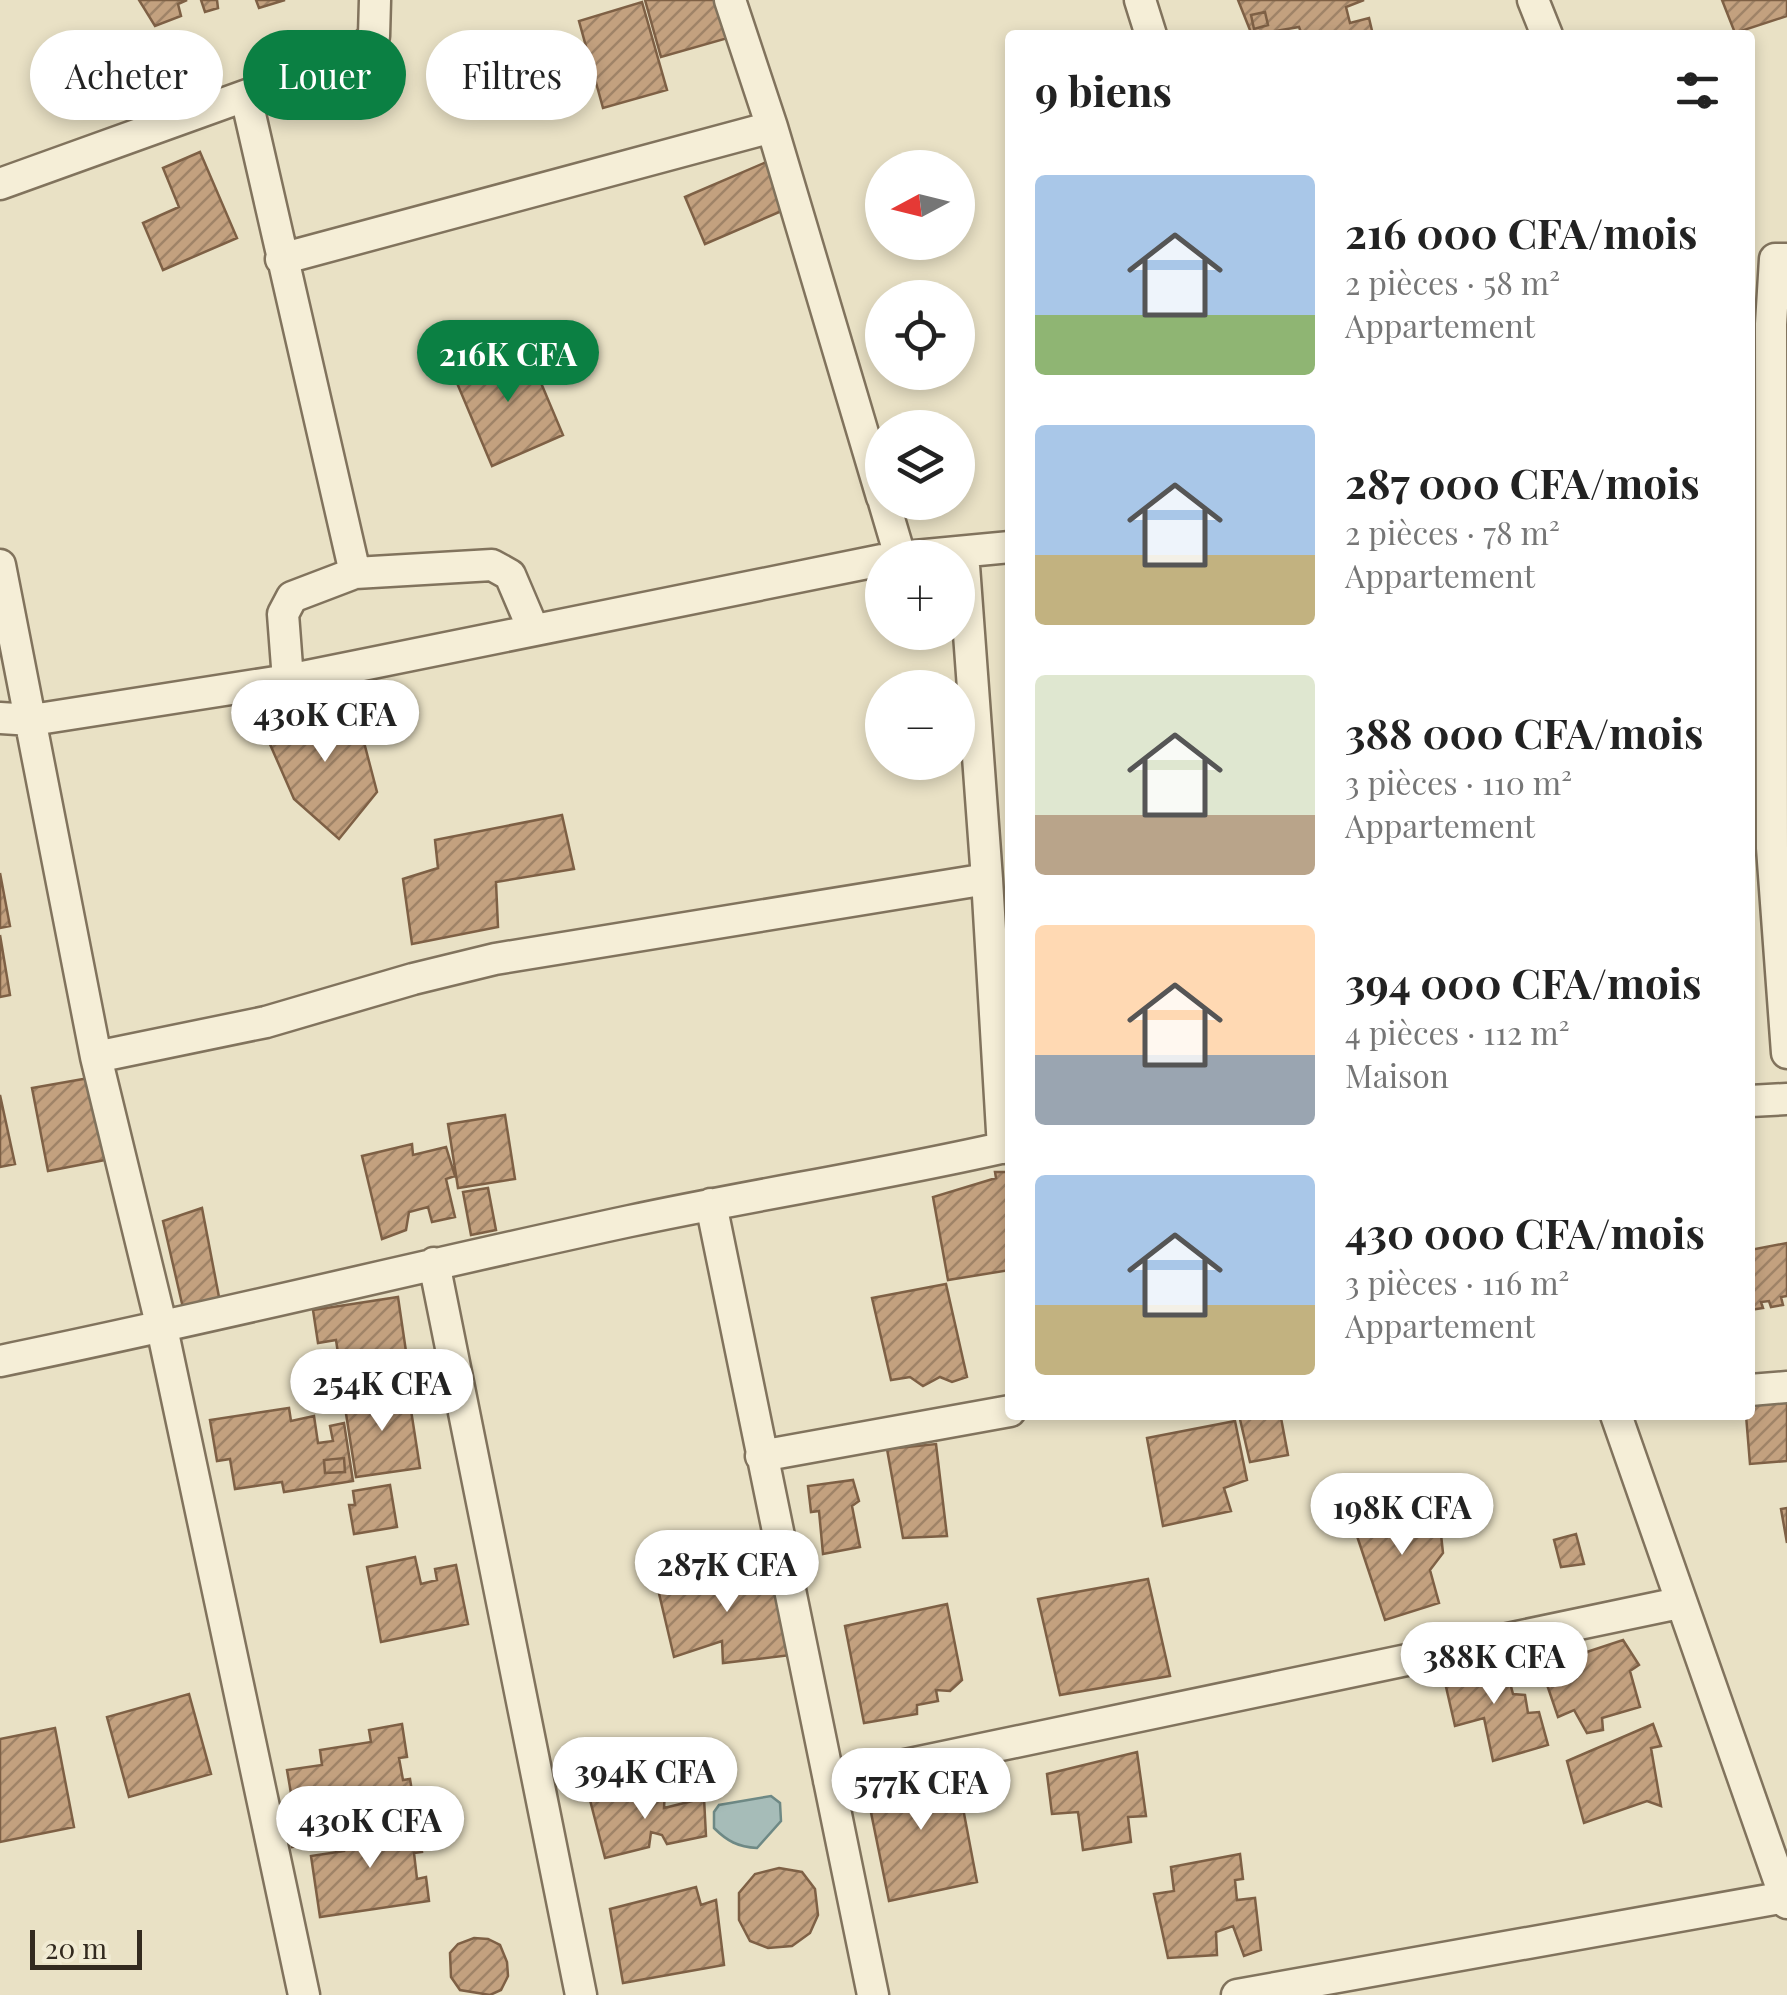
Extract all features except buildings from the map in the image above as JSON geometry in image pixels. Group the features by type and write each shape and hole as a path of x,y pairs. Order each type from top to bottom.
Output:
{"street":[{"path":"374,30 375,0"},
{"path":"730,0 865,440"},
{"path":"1140,0 1149,30"},
{"path":"1533,0 1545,30"},
{"path":"0,184 243,98"},
{"path":"251,120 356,573"},
{"path":"281,259 772,128"},
{"path":"1770,258 1770,847 1787,1054"},
{"path":"975,551 1005,548"},
{"path":"0,718 32,720 288,680 865,563"},
{"path":"0,565 96,1056 162,1328 304,1995"},
{"path":"288,680 283,614 292,597 356,573 492,565 510,575 534,629"},
{"path":"970,650 1005,1119"},
{"path":"96,1056 266,1022 495,959 988,878"},
{"path":"1755,1101 1787,1099"},
{"path":"0,1361 711,1204 1005,1147"},
{"path":"711,1204 873,1995"},
{"path":"434,1264 581,1995"},
{"path":"1755,1390 1787,1387"},
{"path":"761,1456 1005,1412"},
{"path":"1236,1995 1786,1900 1777,1846 1679,1603 1618,1420"},
{"path":"829,1781 1679,1603"}],"water":[{"path":"771,1796 780,1803 781,1821 757,1848 733,1842 714,1828 714,1812 719,1805"}]}
